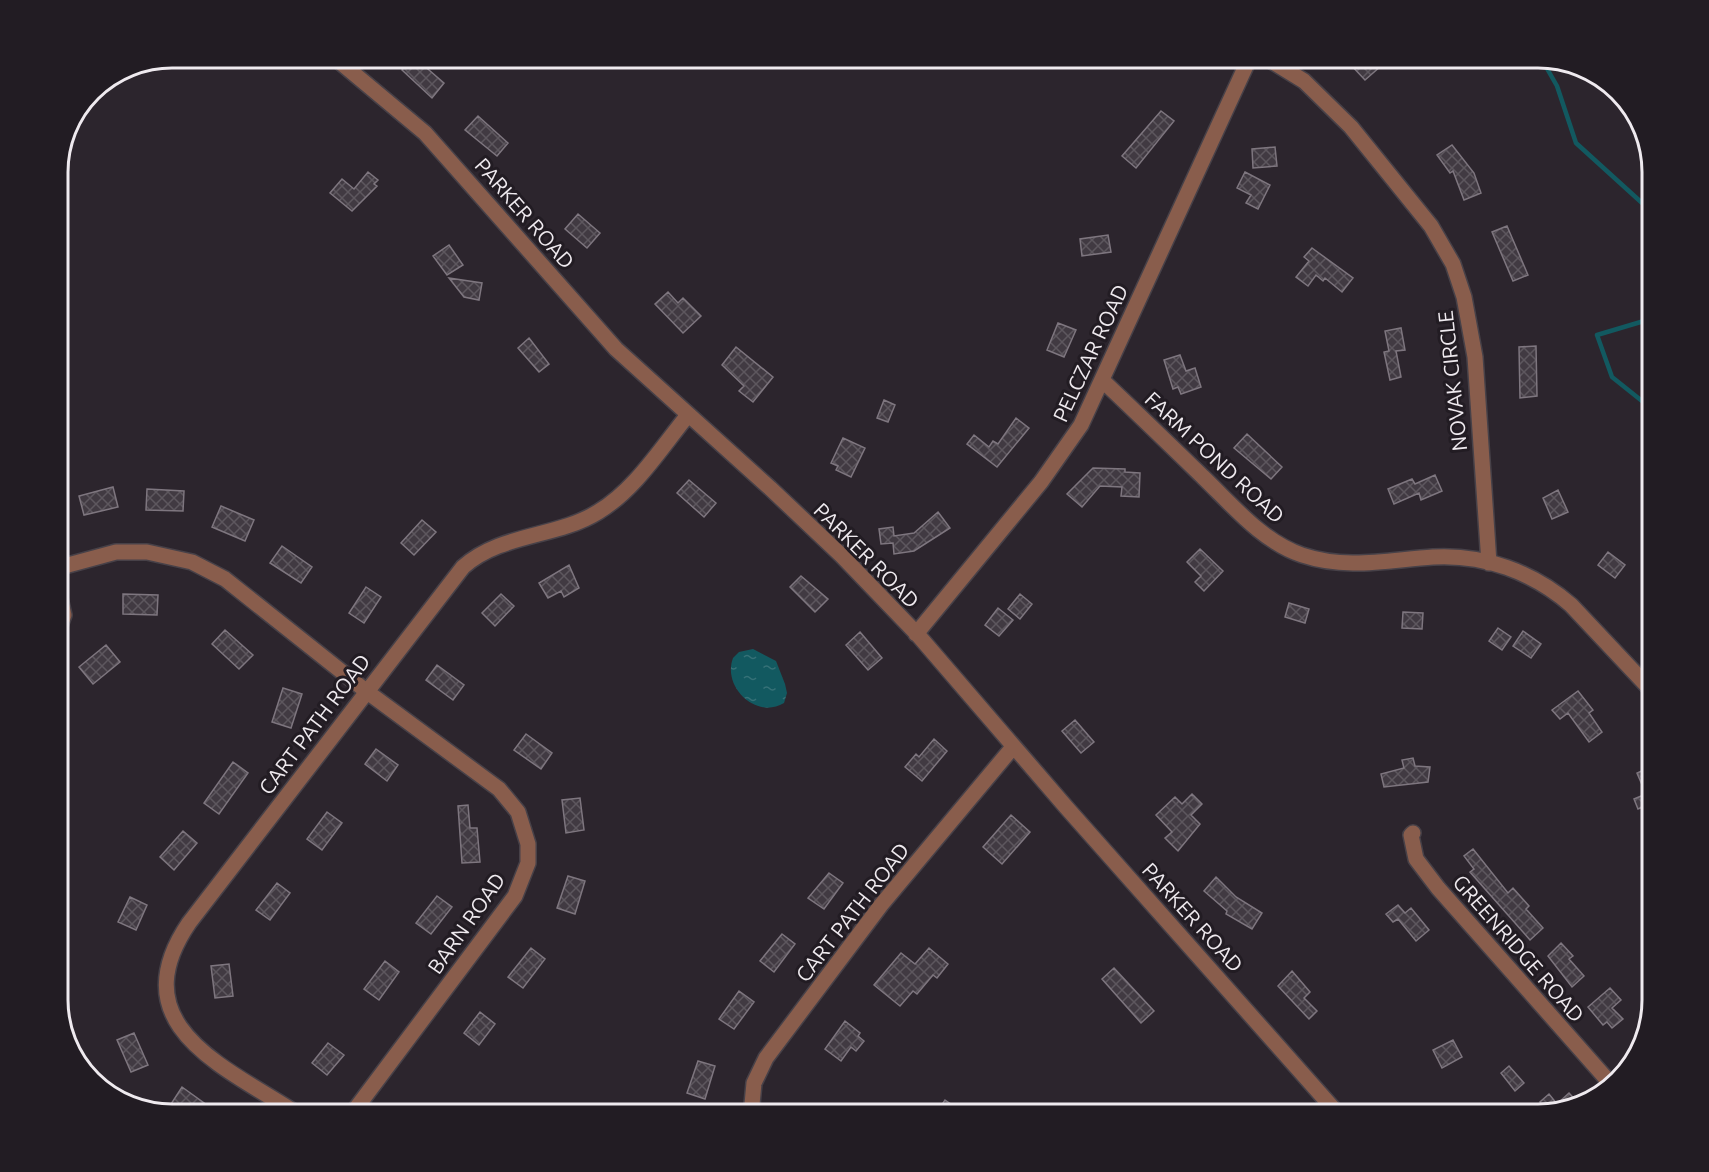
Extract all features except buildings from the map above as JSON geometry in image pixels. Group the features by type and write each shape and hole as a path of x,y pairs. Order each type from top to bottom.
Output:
{"street":[{"name":"PARKER ROAD","path":"347,68 425,133 487,199 592,323 630,363 842,556 916,634 1329,1104"},
{"name":"PELCZAR ROAD","path":"916,634 1071,443 1245,68"},
{"name":"NOVAK CIRCLE","path":"1283,68 1304,81 1359,136 1431,226 1453,264 1471,325 1489,563"},
{"name":"FARM POND ROAD","path":"1102,380 1243,515 1286,550 1337,564 1383,563 1433,557 1460,558 1489,563 1524,574 1557,593 1597,631 1642,680"},
{"name":"CART PATH ROAD","path":"282,1104 213,1058 186,1036 172,1014 167,1001 166,975 174,948 189,924 451,580 475,556 489,548 596,513 628,488 688,415"},
{"name":"BARN ROAD","path":"68,565 98,555 132,551 162,554 192,562 241,591 366,691 499,789 518,812 524,826 528,863 515,896 359,1104"},
{"name":"CART PATH ROAD","path":"752,1104 754,1083 766,1058 881,905 1013,747"},
{"name":"GREENRIDGE ROAD","path":"1413,833 1411,835 1416,859 1438,888 1606,1079"}],"water":[{"path":"753,649 776,661 787,693 784,703 773,707 763,707 744,698 737,689 732,680 733,658 739,652"}],"waterway":[{"path":"1547,68 1557,86 1576,143 1642,203"},
{"path":"1642,322 1597,335 1612,377 1642,401"}]}
